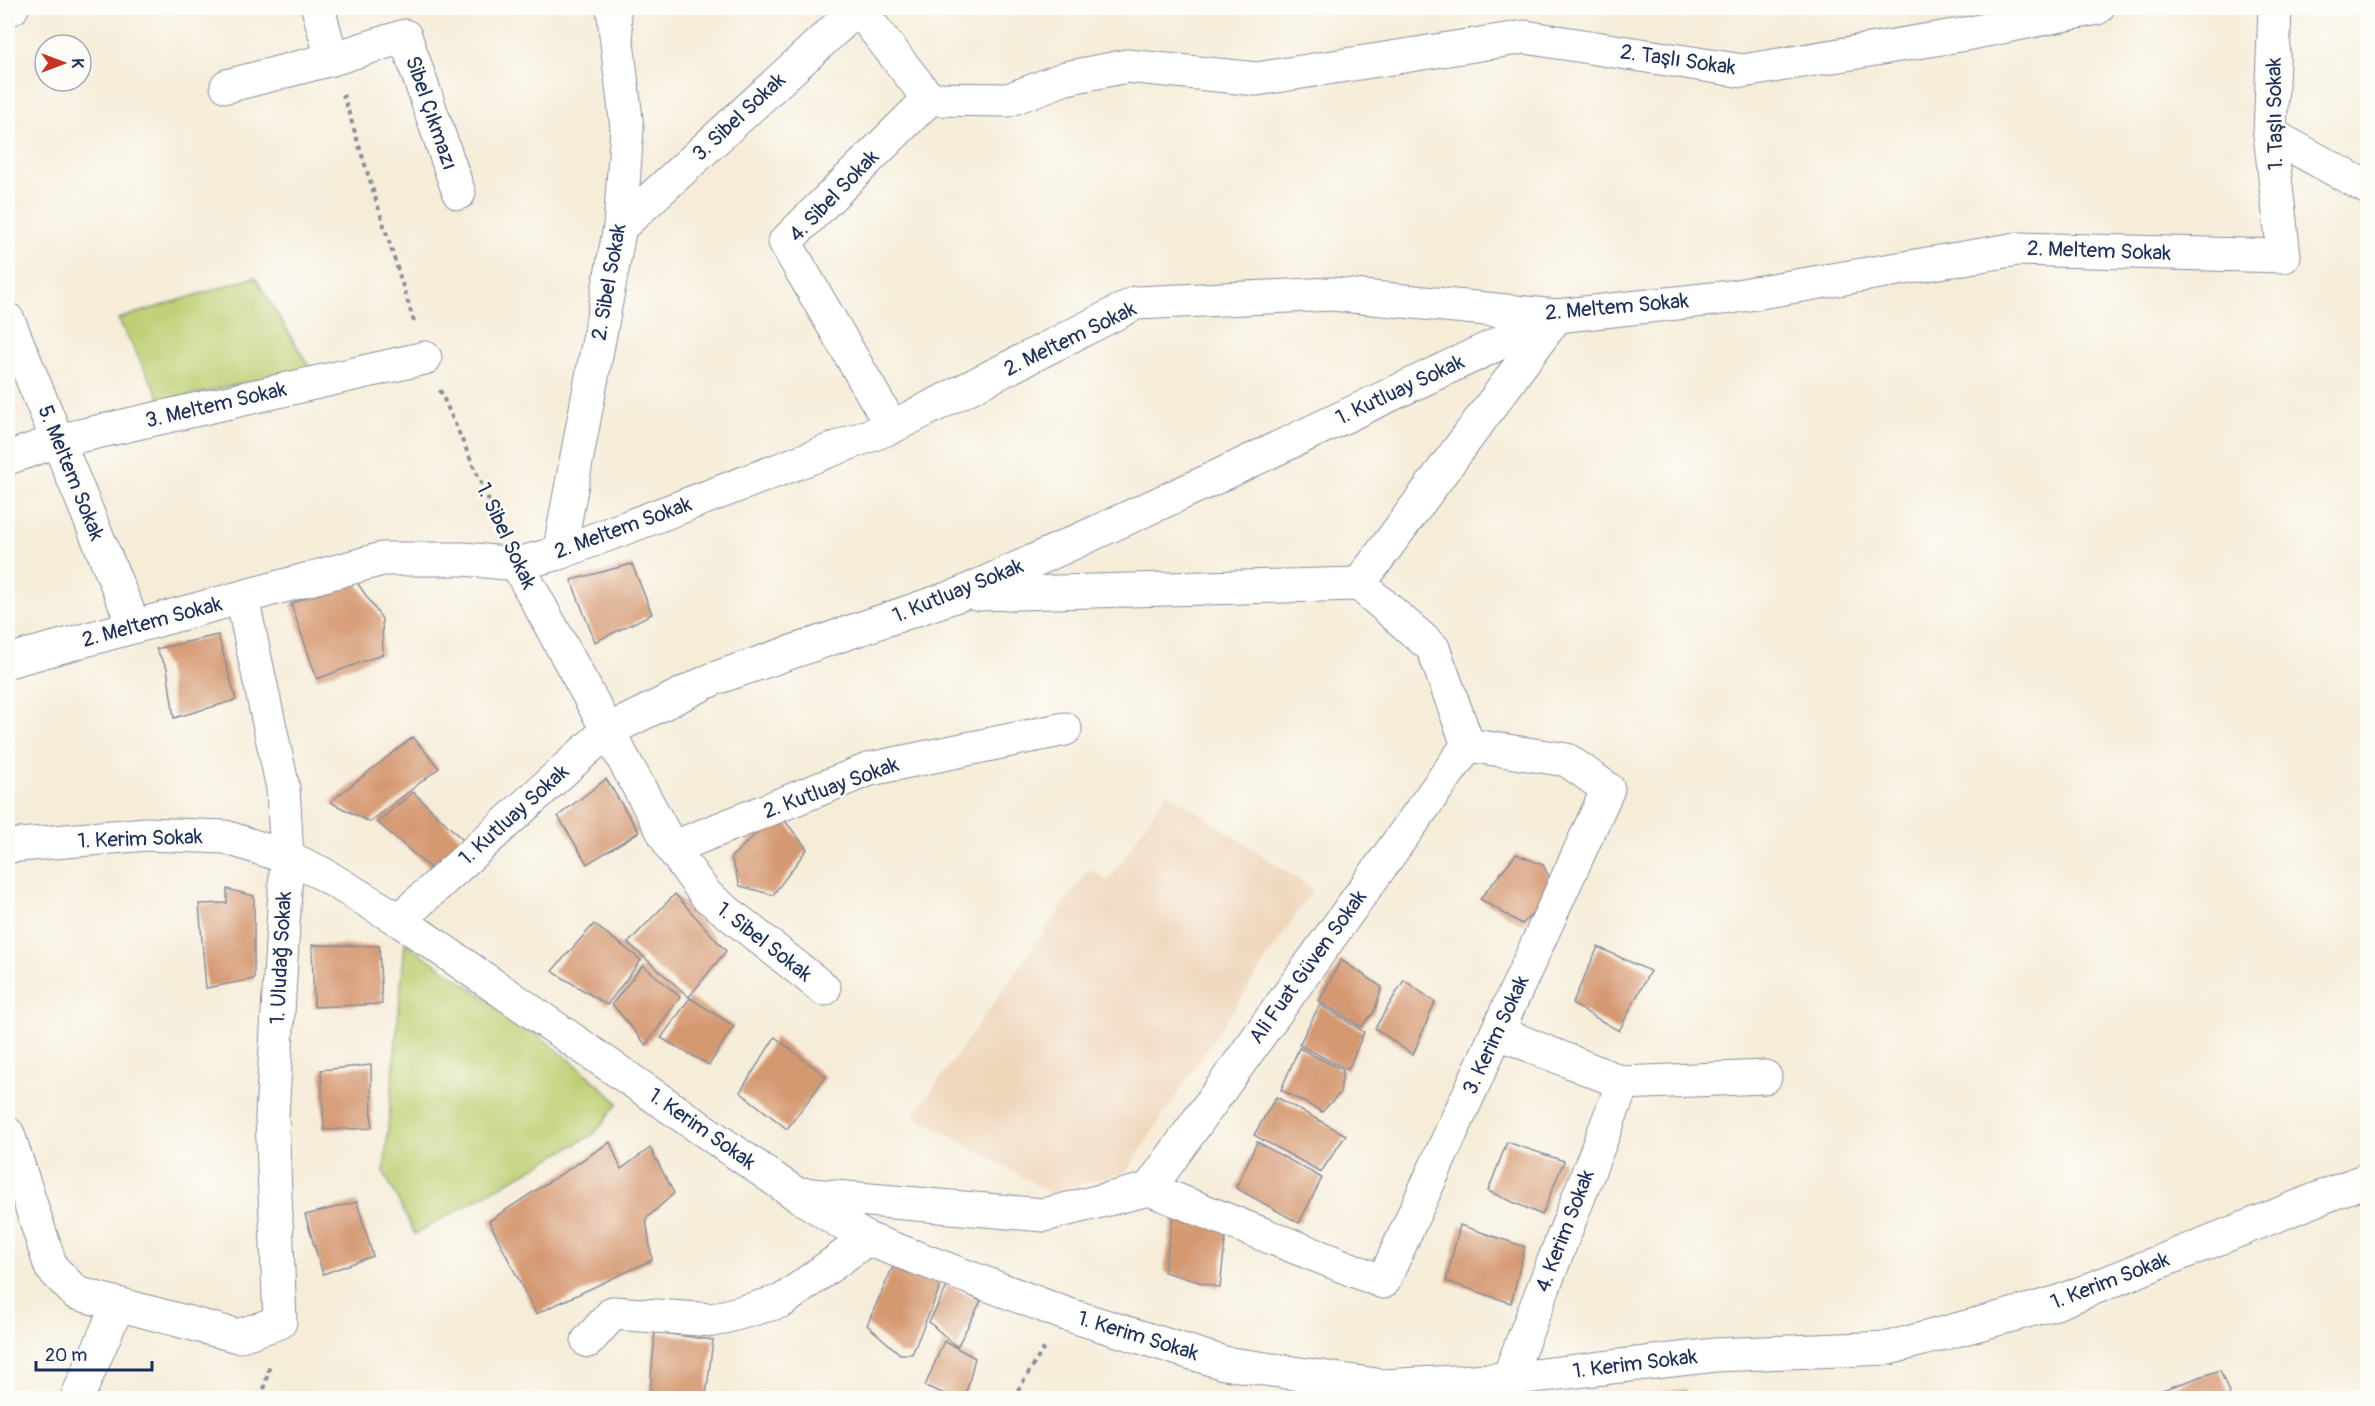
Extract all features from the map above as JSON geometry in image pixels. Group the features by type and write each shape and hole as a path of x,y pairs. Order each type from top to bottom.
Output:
{"street":[{"path":"8,9 12,8"},
{"path":"227,86 332,59 318,8"},
{"name":"2. Sibel Sokak","path":"559,553 620,227 627,128 613,8"},
{"path":"858,8 928,99"},
{"name":"3. Sibel Sokak","path":"620,227 858,8"},
{"name":"2. Taşlı Sokak","path":"928,99 1008,100 1066,78 1127,66 1257,79 1525,37 1743,70 1966,34 2097,8"},
{"name":"1. Taşlı Sokak","path":"2275,8 2270,134 2284,256"},
{"name":"Sibel Çıkmazı","path":"332,59 405,36 459,193"},
{"name":"4. Sibel Sokak","path":"892,427 785,242 928,99"},
{"path":"2270,134 2367,188"},
{"name":"2. Meltem Sokak","path":"8,661 382,559 464,559 517,564 559,553 892,427 1136,303 1332,294 1557,316 1731,297 2017,249 2284,256"},
{"path":"1359,584 1557,316"},
{"name":"1. Kutluay Sokak","path":"399,920 607,731 713,679 961,594 1206,482 1557,316"},
{"name":"5. Meltem Sokak","path":"8,321 134,626"},
{"name":"3. Meltem Sokak","path":"8,458 57,441 425,358"},
{"name":"1. Sibel Sokak","path":"517,564 672,848 706,895 824,989"},
{"path":"961,594 1316,583 1359,584 1433,648 1468,745"},
{"name":"1. Uludağ Sokak","path":"118,1305 238,1336 280,1322 272,1116 287,857 283,788 242,598"},
{"name":"2. Kutluay Sokak","path":"672,848 870,769 1065,729"},
{"name":"3. Kerim Sokak","path":"1149,1189 1383,1282 1608,789 1567,760 1468,745"},
{"name":"Ali Fuat Güven Sokak","path":"1149,1189 1468,745"},
{"name":"1. Kerim Sokak","path":"8,846 147,834 225,837 287,857 321,873 399,920 796,1194 867,1239 1066,1314 1235,1365 1383,1386 1508,1379 1715,1355 1888,1348 2056,1303 2367,1179"},
{"path":"1497,1032 1623,1083 1765,1077"},
{"name":"4. Kerim Sokak","path":"1508,1379 1623,1083"},
{"path":"8,1134 51,1267 76,1293 118,1305 77,1398"},
{"path":"796,1194 1044,1215 1149,1189"},
{"path":"588,1341 613,1312 713,1320 782,1301 867,1239"}],"path":[{"name":"1. Sibel Sokak","path":"332,59 425,358 517,564"},
{"path":"1013,1398 1066,1314"}],"shaded area":[{"path":"1167,792 1313,889 1126,1172 1051,1193 914,1115 1089,869 1108,881"}],"green space":[{"path":"255,277 310,368 162,402 118,319"},
{"path":"405,943 542,1038 594,1080 618,1103 594,1134 415,1234 384,1172"}],"building":[{"path":"632,564 652,614 595,642 571,580"},
{"path":"354,578 382,619 383,654 317,679 291,604"},
{"path":"218,635 236,700 174,718 167,668 156,649"},
{"path":"413,737 439,768 370,822 330,802"},
{"path":"606,779 639,832 587,864 558,816"},
{"path":"413,792 469,846 435,872 377,822"},
{"path":"779,813 807,849 773,895 740,886 731,857"},
{"path":"1516,854 1543,865 1556,890 1522,924 1480,899"},
{"path":"227,889 254,896 254,979 206,988 199,904 227,903"},
{"path":"675,894 726,951 689,997 628,943"},
{"path":"594,924 641,960 607,1005 552,971"},
{"path":"312,945 379,946 382,1004 314,1007"},
{"path":"1598,947 1650,971 1619,1031 1572,1004"},
{"path":"1341,960 1382,987 1374,1012 1361,1027 1319,1001"},
{"path":"643,965 680,997 646,1045 612,1004"},
{"path":"1404,980 1435,1002 1413,1055 1375,1028"},
{"path":"690,998 734,1026 709,1065 661,1038"},
{"path":"1320,1004 1364,1032 1348,1070 1299,1045"},
{"path":"775,1037 826,1077 787,1129 740,1092"},
{"path":"1299,1048 1343,1070 1340,1093 1322,1112 1281,1090"},
{"path":"371,1065 372,1128 324,1130 321,1070"},
{"path":"1276,1097 1346,1135 1321,1172 1254,1135"},
{"path":"610,1142 621,1169 650,1148 674,1193 646,1219 652,1260 536,1314 489,1221"},
{"path":"1257,1142 1322,1178 1299,1223 1236,1188"},
{"path":"1507,1142 1564,1161 1542,1215 1488,1191"},
{"path":"357,1202 373,1256 323,1274 305,1215"},
{"path":"1175,1206 1227,1222 1220,1288 1164,1272"},
{"path":"1460,1225 1525,1247 1511,1303 1446,1281"},
{"path":"896,1260 941,1285 912,1354 900,1354 867,1325"},
{"path":"948,1285 981,1301 957,1347 929,1322"},
{"path":"655,1332 713,1340 706,1396 650,1390"},
{"path":"944,1341 975,1358 965,1398 955,1398 925,1386"},
{"path":"2220,1370 2231,1398 2156,1398 2154,1393"},
{"path":"1686,1389 1688,1398 1641,1398 1641,1395"}]}
